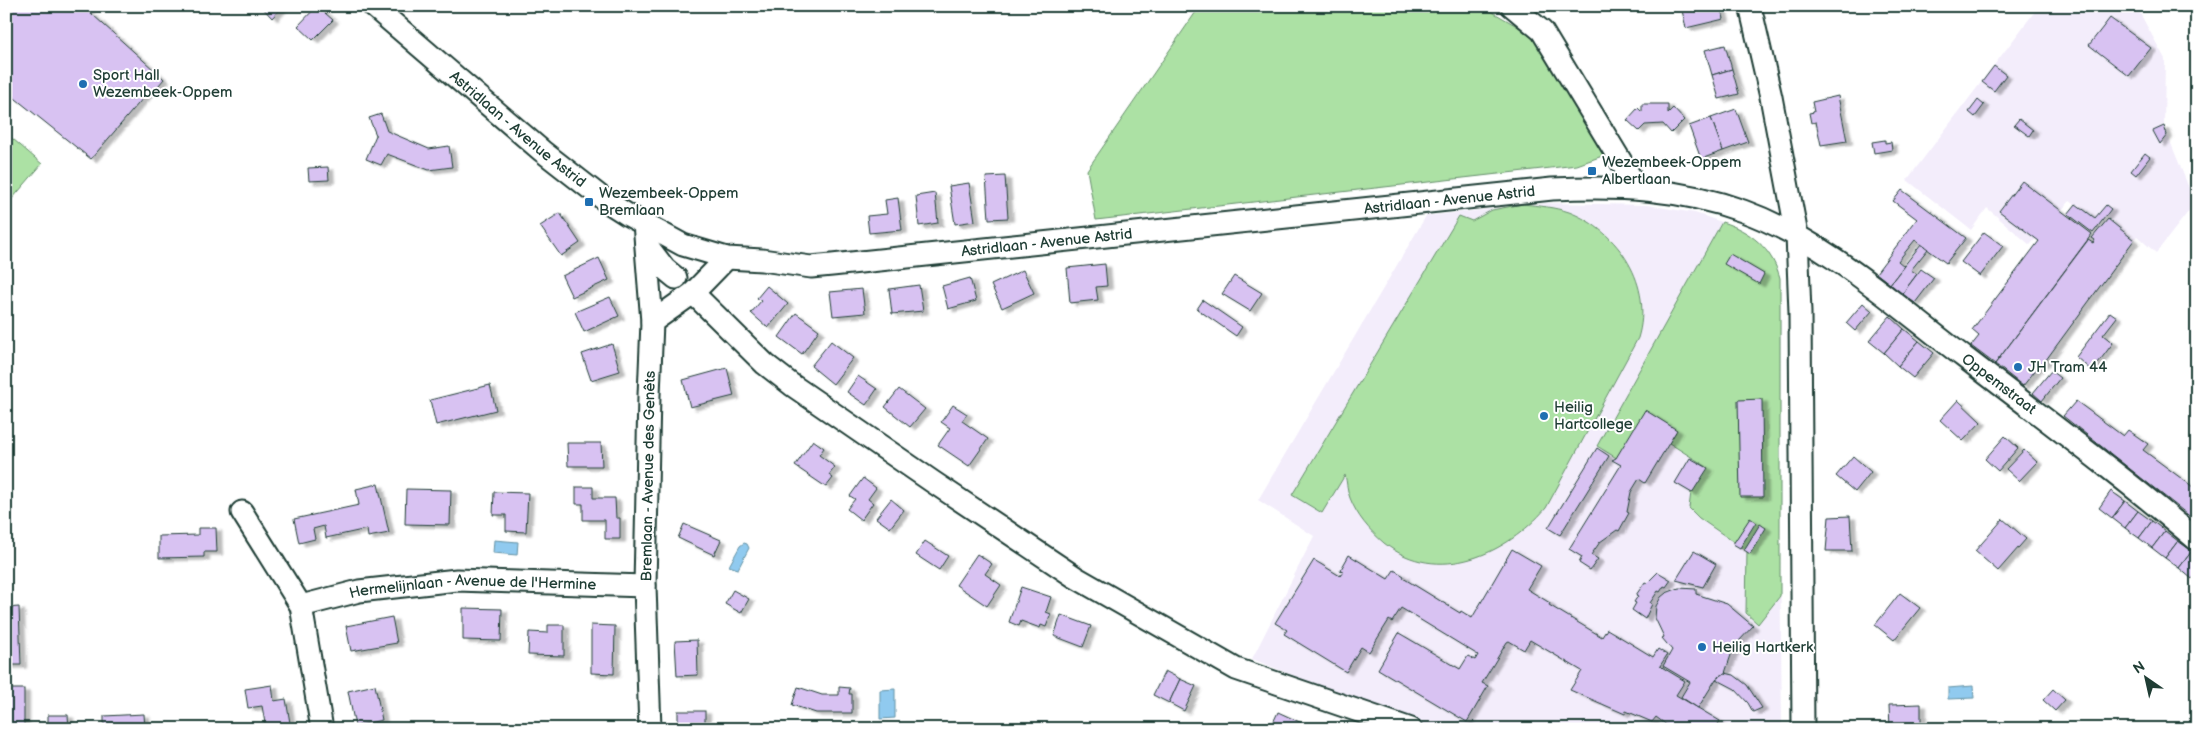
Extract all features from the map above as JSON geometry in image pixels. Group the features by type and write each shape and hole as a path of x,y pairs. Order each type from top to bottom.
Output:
{"street":[{"name":"Astridlaan - Avenue Astrid","path":"372,6 554,160 606,201 684,245 727,258 818,266 1552,189 1594,187 1637,188 1680,193 1742,211 1797,235"},
{"path":"1512,6 1542,31 1637,188"},
{"path":"1750,6 1771,97 1797,235 1800,313 1803,729"},
{"name":"Bremlaan - Avenue des Genêts","path":"644,223 652,322 645,586 650,729"},
{"name":"Oppemstraat","path":"1797,235 1856,274 2092,456 2197,540"},
{"path":"646,244 665,269 676,278"},
{"path":"652,322 694,293 727,258"},
{"path":"694,293 765,364 785,380 932,482 1075,577 1236,669 1411,729"},
{"path":"242,512 301,606 322,729"},
{"name":"Hermelijnlaan - Avenue de l'Hermine","path":"301,606 360,591 457,580 645,586"}],"shaded area":[{"path":"2039,6 2136,6 2165,59 2164,126 2195,203 2156,253 2137,236 2134,240 2106,217 2100,222 2070,201 2030,245 1987,208 1971,230 1907,180"},
{"name":"Heilig Hartcollege","path":"1548,203 1647,205 1695,213 1739,228 1751,235 1760,243 1778,269 1780,278 1781,331 1780,544 1782,729 1432,729 1407,717 1317,685 1252,659 1314,536 1258,500 1426,216"}],"green space":[{"path":"1200,6 1482,6 1536,37 1608,154 1577,165 1096,220 1087,170"},
{"path":"6,133 42,164 6,206"},
{"path":"1523,204 1569,212 1603,232 1628,263 1636,280 1641,299 1642,318 1638,338 1546,508 1512,539 1492,551 1471,559 1449,563 1427,562 1405,556 1384,543 1373,533 1353,505 1345,475 1322,513 1292,495 1459,216 1472,221 1492,210"},
{"path":"1722,222 1742,230 1766,249 1780,278 1780,596 1758,624 1746,613 1747,551 1699,518 1689,508 1691,492 1707,467 1669,443 1676,432 1618,459 1597,446"}],"water":[{"path":"494,540 518,542 517,555 493,553"},
{"path":"744,543 749,548 738,569 729,566 740,546"},
{"path":"1973,686 1974,698 1948,699 1948,688"},
{"path":"895,689 895,718 880,719 880,690"}],"building":[{"name":"Sport Hall Wezembeek-Oppem","path":"6,6 83,6 164,79 153,92 150,90 91,159 6,91 6,26 9,22 6,19"},
{"path":"261,6 283,6 272,18"},
{"path":"317,6 333,20 313,40 298,26"},
{"path":"1681,6 1721,6 1724,19 1686,28"},
{"path":"2110,18 2151,48 2129,76 2089,45"},
{"path":"1725,45 1732,69 1712,75 1705,50"},
{"path":"1994,66 2006,75 1994,91 1982,82"},
{"path":"1732,69 1739,94 1719,99 1712,75"},
{"path":"1838,96 1847,141 1821,145 1816,122 1811,123 1809,113 1814,112 1812,102"},
{"path":"1978,100 1984,105 1975,117 1969,112"},
{"path":"1642,104 1668,104 1668,113 1673,108 1684,120 1671,133 1663,124 1645,125 1639,131 1627,120 1638,108 1642,112"},
{"path":"1736,109 1748,142 1723,151 1711,118"},
{"path":"381,114 387,131 429,149 449,146 452,167 429,170 387,154 381,165 366,159 376,135 369,118"},
{"path":"1711,118 1723,151 1701,159 1689,126"},
{"path":"2019,119 2033,130 2029,136 2014,125"},
{"path":"2164,126 2167,135 2160,144 2153,131"},
{"path":"1885,140 1885,143 1891,142 1892,150 1874,153 1872,142"},
{"path":"2145,153 2150,157 2136,175 2131,171"},
{"path":"328,167 329,180 309,181 308,168"},
{"path":"1005,176 1008,218 989,219 986,177"},
{"path":"2022,181 2092,234 1995,364 1971,346 1979,336 1972,330 2039,241 1999,211"},
{"path":"969,183 975,221 955,224 949,186"},
{"path":"1902,190 1966,238 1946,263 1915,240 1898,261 1904,266 1890,284 1876,273 1917,219 1893,201"},
{"path":"935,193 938,223 919,226 916,196"},
{"path":"898,198 902,230 869,233 867,216 887,214 885,200"},
{"path":"2076,204 2095,218 2106,205 2111,209 2093,233 2068,214"},
{"path":"560,213 580,243 561,256 540,226"},
{"path":"2108,219 2134,240 2043,364 2041,363 2023,386 1995,364 2088,240 2093,243 2095,240 2092,238"},
{"path":"1984,232 2003,246 1980,276 1961,262"},
{"path":"1921,244 1928,249 1911,270 1917,274 1902,294 1890,284"},
{"path":"1730,254 1764,274 1759,284 1724,264"},
{"path":"599,258 609,280 572,297 562,276"},
{"path":"1105,264 1107,286 1096,287 1098,300 1070,303 1067,268"},
{"path":"1921,269 1934,278 1915,303 1902,294"},
{"path":"1023,270 1034,293 1002,308 991,285"},
{"path":"1234,276 1262,293 1250,311 1222,294"},
{"path":"970,278 976,301 948,309 942,286"},
{"path":"919,285 923,311 892,314 889,289"},
{"path":"767,286 788,304 768,328 751,313 761,301 757,298"},
{"path":"862,289 865,313 833,316 830,292"},
{"path":"610,297 619,316 584,332 575,312"},
{"path":"1203,300 1242,327 1236,336 1197,309"},
{"path":"1863,303 1872,311 1855,331 1846,323"},
{"path":"2110,312 2117,317 2103,335 2113,343 2092,371 2076,357"},
{"path":"796,313 819,330 802,354 779,337"},
{"path":"1890,316 1904,329 1884,353 1869,341"},
{"path":"1904,329 1919,341 1898,366 1884,353"},
{"path":"831,341 853,358 833,384 811,366"},
{"path":"1919,341 1934,353 1913,378 1898,366"},
{"path":"612,344 620,371 591,380 582,354"},
{"path":"727,368 734,396 690,407 683,380"},
{"path":"2051,371 2060,378 2042,401 2033,393"},
{"path":"858,376 877,389 866,405 847,392"},
{"path":"490,385 496,410 436,425 430,400"},
{"path":"899,389 925,409 910,427 885,407"},
{"path":"1762,399 1763,497 1740,497 1738,400"},
{"path":"1958,400 1981,422 1963,441 1940,420"},
{"path":"2076,401 2123,436 2128,430 2148,444 2143,450 2197,490 2197,522 2063,416"},
{"path":"953,405 967,414 962,421 988,439 969,466 938,445 950,428 941,422"},
{"path":"1645,410 1677,430 1645,483 1639,479 1631,492 1627,512 1629,513 1619,531 1617,530 1600,542 1591,555 1598,559 1590,570 1579,563 1582,557 1569,549 1621,465 1612,460 1616,458"},
{"path":"2005,436 2018,448 1998,471 1985,459"},
{"path":"813,440 824,448 819,455 835,467 829,475 833,478 826,487 795,466"},
{"path":"567,443 601,443 602,466 568,466"},
{"path":"1597,448 1609,456 1560,535 1548,528"},
{"path":"2024,450 2037,462 2019,481 2006,469"},
{"path":"1853,456 1871,472 1855,492 1836,476"},
{"path":"1690,458 1708,468 1692,493 1675,483"},
{"path":"863,478 876,488 868,499 873,503 861,520 847,509 855,499 850,496"},
{"path":"378,484 389,533 368,537 367,529 326,538 324,526 313,529 315,539 299,543 294,519 359,505 356,489"},
{"path":"576,487 593,487 593,498 615,498 616,518 620,518 620,539 605,539 605,520 583,520 583,504 576,504"},
{"path":"406,489 451,490 450,525 405,524"},
{"path":"2111,491 2125,501 2112,518 2099,508"},
{"path":"494,492 528,493 526,532 506,531 506,515 493,515"},
{"path":"891,499 904,510 890,528 876,518"},
{"path":"2125,501 2138,511 2125,528 2112,518"},
{"path":"2138,511 2152,521 2139,538 2125,528"},
{"path":"1850,516 1852,551 1826,551 1829,517"},
{"path":"1750,518 1756,522 1740,548 1733,544"},
{"path":"2003,519 2026,539 1998,571 1975,551"},
{"path":"2152,521 2165,531 2152,548 2139,538"},
{"path":"684,524 721,540 714,555 678,538"},
{"path":"1760,524 1766,528 1750,554 1744,550"},
{"path":"198,528 216,528 217,552 204,552 204,557 159,558 159,536 198,535"},
{"path":"2165,531 2178,541 2165,558 2152,548"},
{"path":"925,541 948,556 939,570 916,555"},
{"path":"2178,541 2192,551 2179,568 2165,558"},
{"path":"1512,549 1541,566 1527,589 1550,603 1549,605 1602,637 1607,629 1653,657 1658,649 1667,655 1660,666 1685,681 1676,695 1720,721 1715,729 1672,729 1656,717 1652,722 1626,711 1625,714 1570,690 1582,671 1530,640 1524,650 1509,641 1507,642 1482,683 1488,686 1467,722 1378,669 1399,633 1460,669 1468,656 1475,660 1478,655 1401,608 1392,622 1389,620 1369,652 1361,647 1346,672 1284,634 1287,630 1275,623 1314,560 1340,576 1343,572 1340,571 1349,555 1388,579 1394,570 1404,576 1403,578 1460,613 1461,611 1472,618"},
{"path":"1694,551 1716,564 1703,587 1676,580"},
{"path":"2192,551 2197,555 2197,573 2192,579 2179,568"},
{"path":"977,554 992,564 985,574 1001,585 987,606 956,585"},
{"path":"1658,572 1671,580 1666,587 1664,586 1660,592 1658,591 1650,603 1652,604 1645,619 1632,610 1636,603 1634,602 1638,596 1636,595 1645,582 1647,583"},
{"path":"1021,587 1051,597 1046,612 1051,614 1046,627 1041,625 1040,628 1021,621 1019,626 1009,622"},
{"name":"Heilig Hartkerk","path":"1679,588 1696,589 1696,594 1727,604 1753,626 1739,641 1731,655 1725,673 1716,679 1698,708 1681,697 1690,682 1663,666 1672,650 1662,638 1664,637 1655,618 1656,606 1661,597"},
{"path":"733,590 749,599 741,613 725,604"},
{"path":"1900,593 1920,608 1894,640 1875,625"},
{"path":"19,607 21,665 6,665 6,608"},
{"path":"463,608 502,609 501,641 463,640"},
{"path":"1061,615 1091,626 1083,647 1054,636"},
{"path":"392,617 397,643 351,651 346,626"},
{"path":"548,625 564,625 564,656 528,655 529,632 548,633"},
{"path":"591,625 615,626 614,674 591,673"},
{"path":"697,640 698,675 677,676 675,641"},
{"path":"1165,671 1180,679 1169,703 1153,695"},
{"path":"1725,673 1734,675 1747,685 1762,708 1753,712 1748,703 1735,689 1716,679"},
{"path":"1180,679 1196,686 1184,711 1169,703"},
{"path":"272,685 274,701 286,699 291,729 266,729 262,706 248,708 245,689"},
{"path":"375,685 382,720 355,726 348,691"},
{"path":"798,687 822,695 839,695 839,687 850,688 849,694 852,694 852,713 816,713 792,705"},
{"path":"6,689 24,689 24,729 6,729"},
{"path":"2053,689 2065,700 2055,711 2043,700"},
{"path":"1921,704 1921,729 1890,729 1889,705"},
{"path":"678,711 705,711 705,729 678,729"},
{"path":"1278,712 1306,725 1304,729 1270,729"},
{"path":"144,714 145,729 104,729 104,716"},
{"path":"48,715 68,715 69,729 48,729"},
{"path":"1195,723 1209,728 1212,726 1217,729 1192,729"}],"place":[{"name":"Sport Hall Wezembeek-Oppem","path":"83,84"},
{"name":"Wezembeek-Oppem Albertlaan","path":"1592,171"},
{"name":"Wezembeek-Oppem Bremlaan","path":"589,202"},
{"name":"JH Tram 44","path":"2018,367"},
{"name":"Heilig Hartcollege","path":"1544,416"},
{"name":"Heilig Hartkerk","path":"1702,647"}]}
